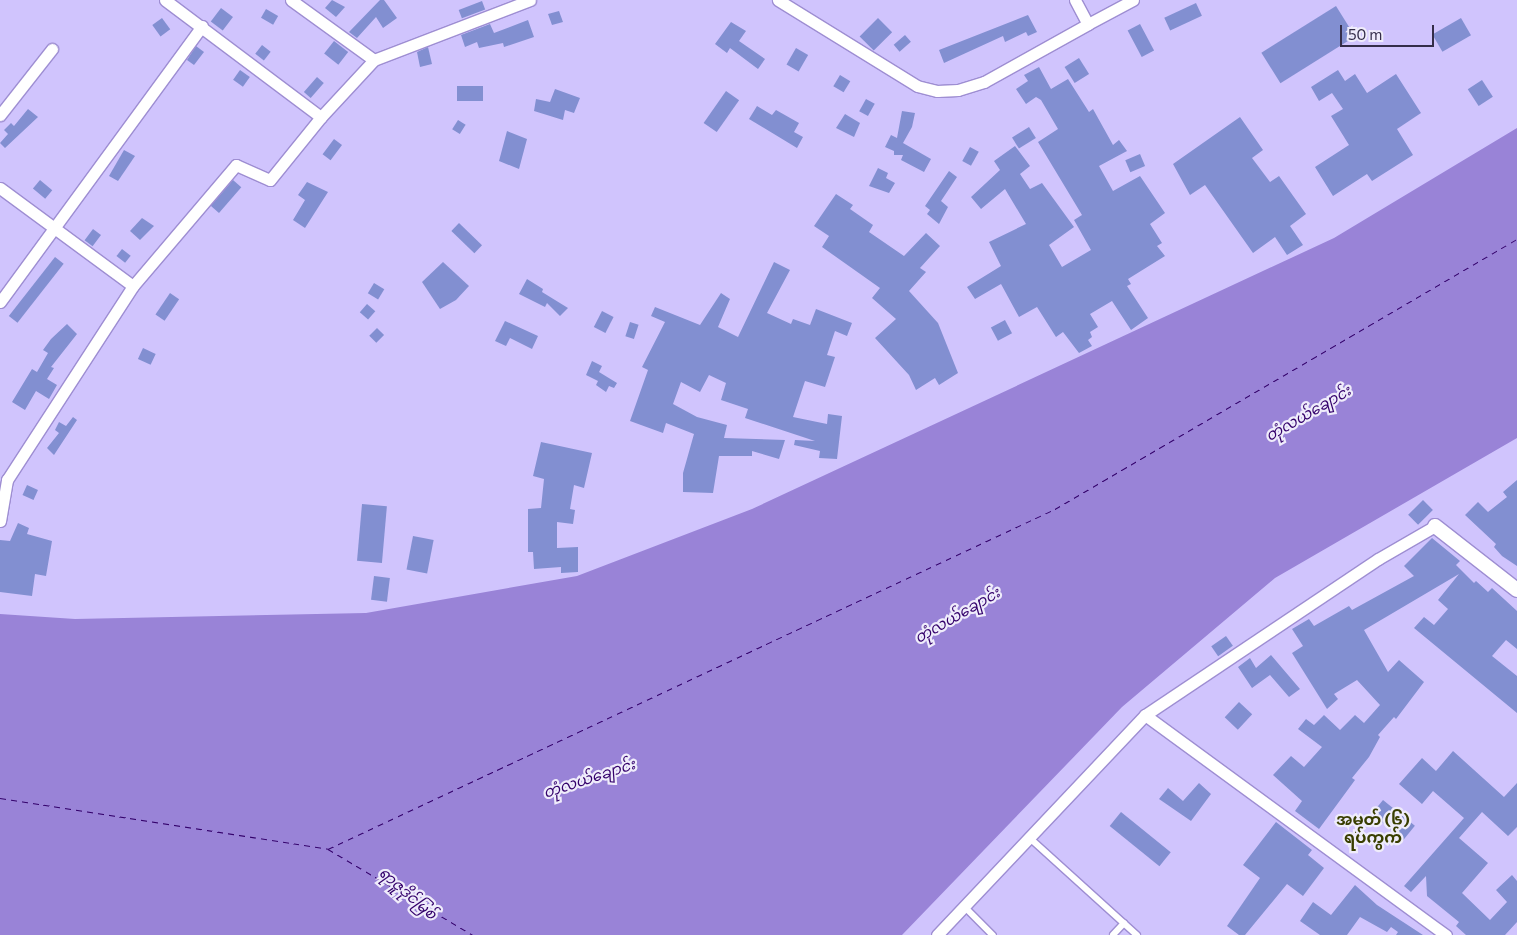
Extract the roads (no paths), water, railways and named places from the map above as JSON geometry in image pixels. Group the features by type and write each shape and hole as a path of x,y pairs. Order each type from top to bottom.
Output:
{"street":[{"path":"165,0 321,117"},
{"path":"291,0 374,60"},
{"path":"0,521 7,480 133,286 236,165 270,180 321,117 374,60 530,0"},
{"path":"778,0 917,86 937,91 958,90 984,82 1133,0"},
{"path":"1076,0 1088,24"},
{"path":"0,302 52,227 202,26"},
{"path":"0,115 52,49"},
{"path":"0,188 133,286"},
{"path":"937,935 1146,715 1378,558 1435,526 1517,590"},
{"path":"1146,715 1446,935"}],"lane":[{"path":"1029,837 1137,935"},
{"path":"964,906 993,935"},
{"path":"1112,935 1124,923"}],"water":[{"path":"1517,128 1517,438 1275,578 1122,707 902,935 0,935 0,614 75,619 366,613 577,576 752,509 1334,238"}],"district":[{"name":"အမှတ် (၆) ရပ်ကွက်","path":"1373,828"}],"water label":[{"name":"တုံလယ်ချောင်း","path":"1308,413"},
{"name":"တုံလယ်ချောင်း","path":"957,615"},
{"name":"တုံလယ်ချောင်း","path":"589,778"},
{"name":"ရာဇူဒိုင်မြစ်","path":"408,893"}]}
